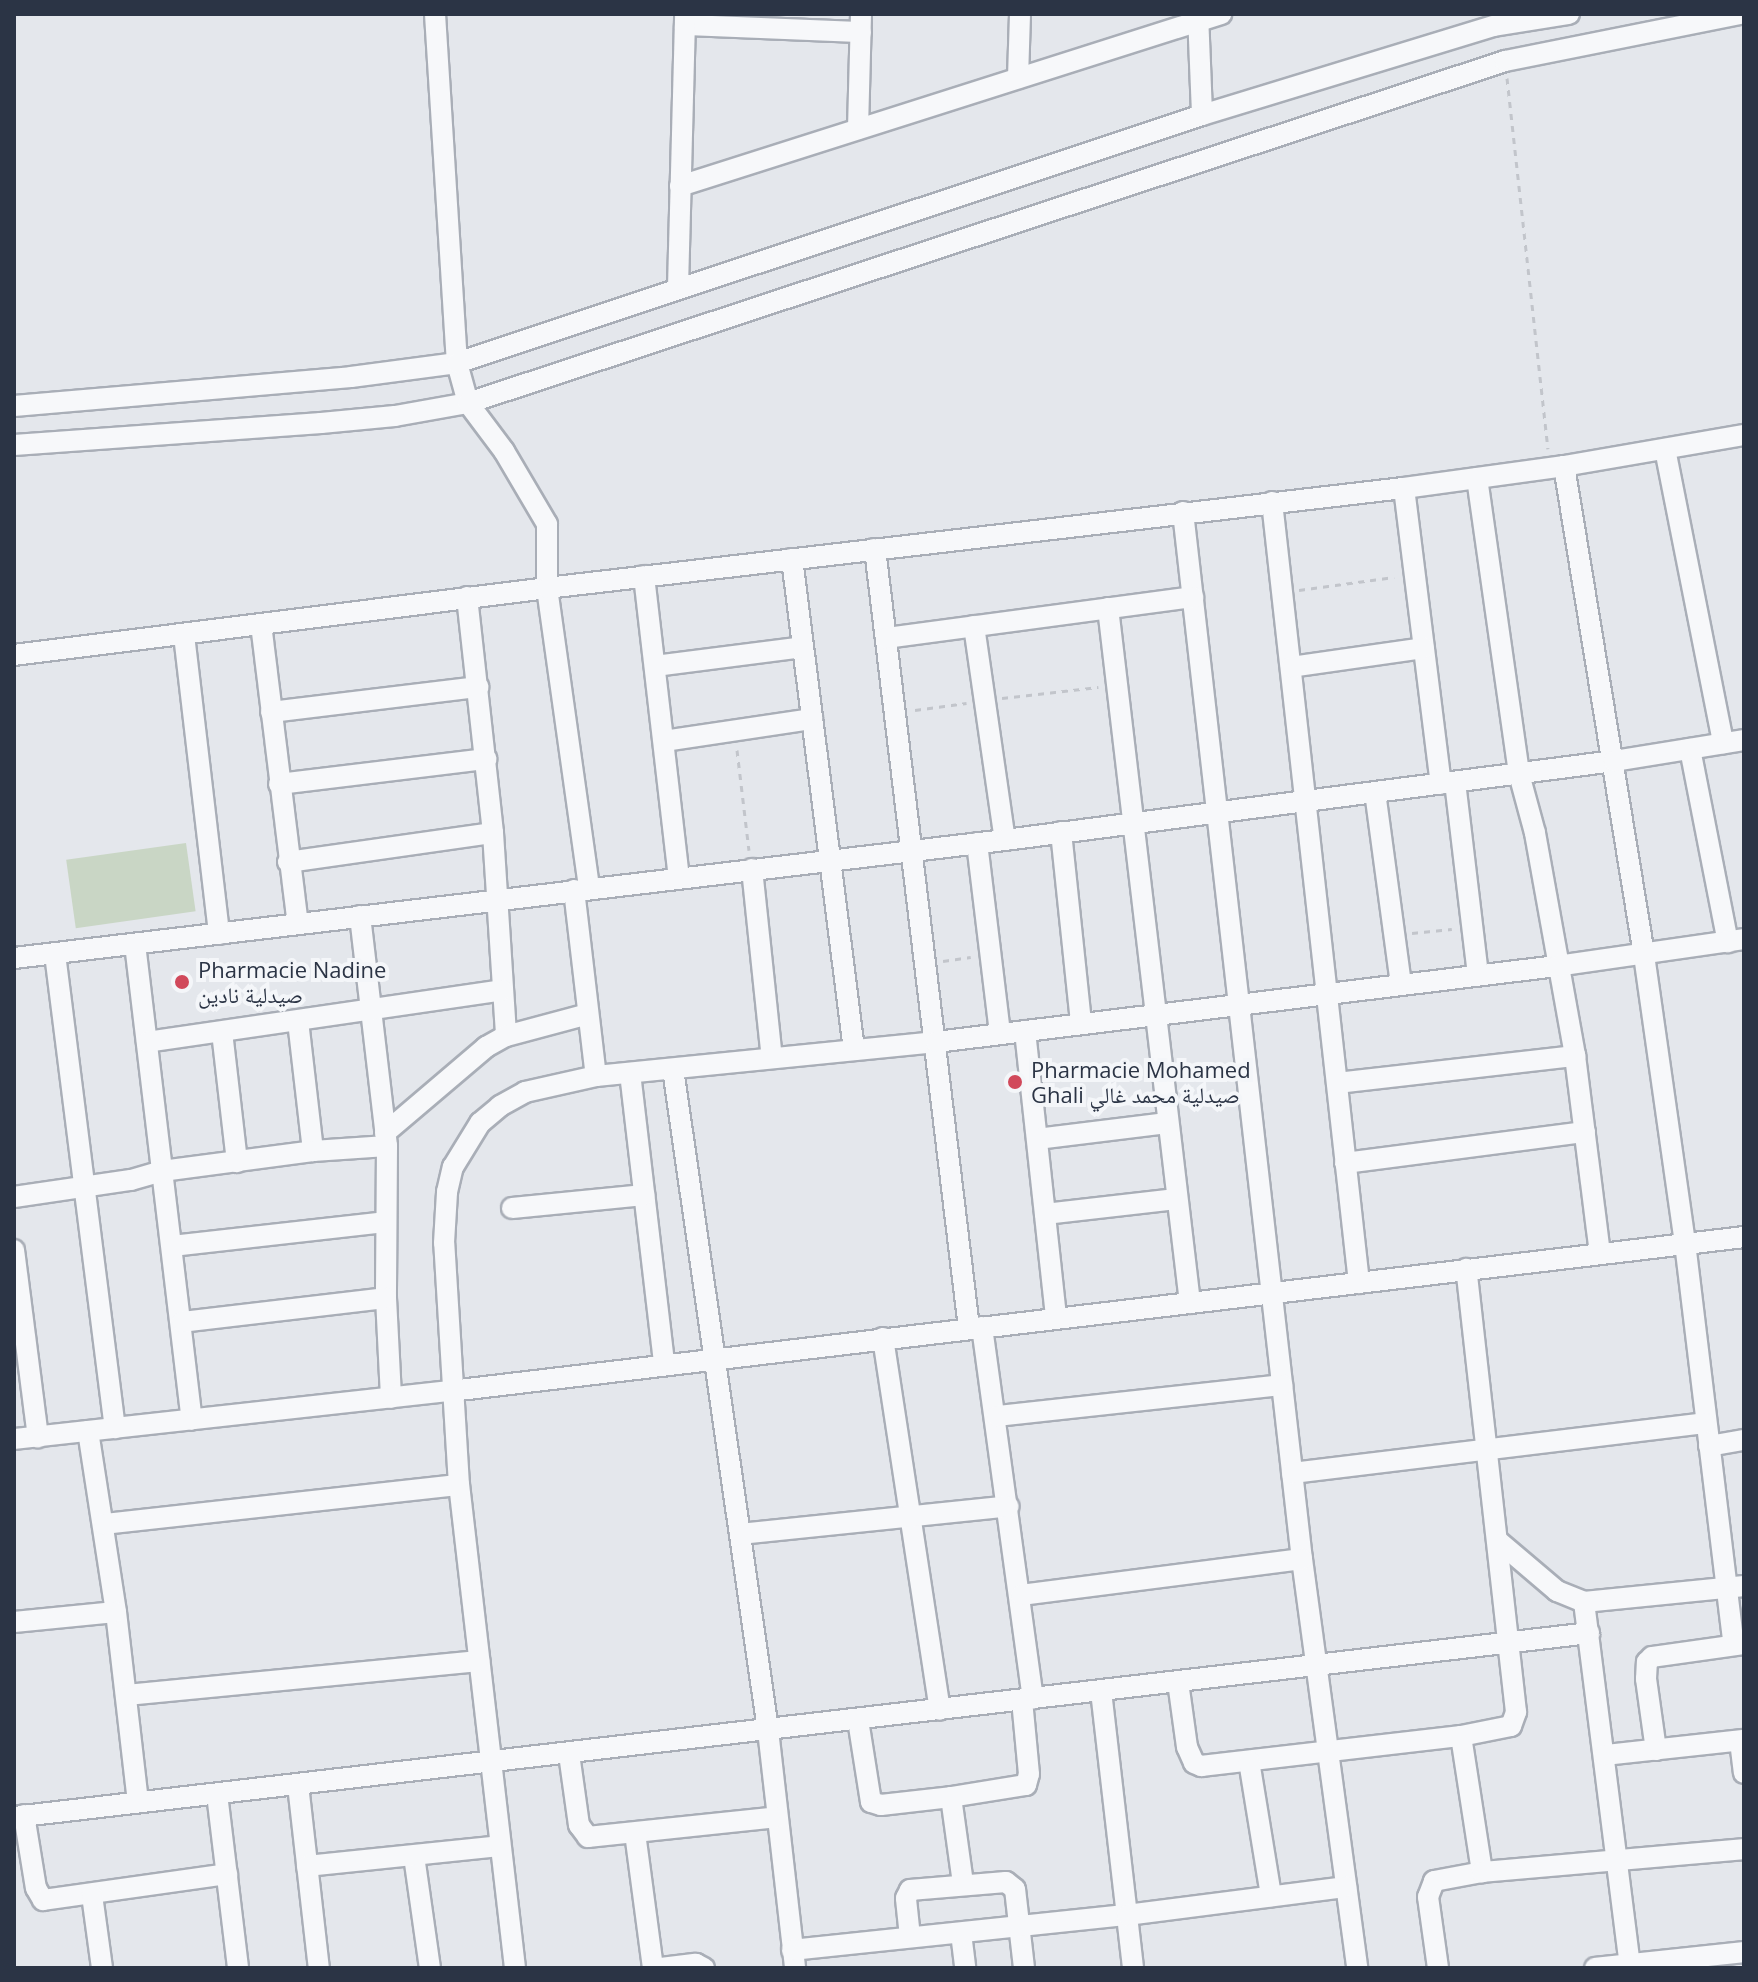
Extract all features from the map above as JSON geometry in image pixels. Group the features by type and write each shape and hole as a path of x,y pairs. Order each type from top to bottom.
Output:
{"street":[{"path":"435,14 457,363 468,403 504,451 547,524 547,588 581,889 588,1014 596,1076"},
{"path":"1018,78 1020,14"},
{"path":"680,186 1198,18 1221,14"},
{"path":"14,406 351,377 457,363 678,287 1492,20 1569,14"},
{"path":"14,445 321,423 395,416 468,403 1505,61 1740,14"},
{"path":"1198,18 1202,115"},
{"path":"678,287 685,20 861,23 858,129"},
{"path":"1492,20 1505,61"},
{"path":"14,655 467,597 1404,488 1557,467 1744,435"},
{"path":"1665,449 1723,743"},
{"path":"1557,467 1614,761 1685,1243 1705,1423 1735,1587 1739,1644 1660,1654 1647,1662 1656,1750"},
{"path":"1477,478 1519,774 1535,833 1575,1056 1600,1253"},
{"path":"1404,488 1424,648 1478,976"},
{"path":"1272,502 1359,1283"},
{"path":"1183,512 1302,1559 1357,1968"},
{"path":"858,1720 871,1802 888,1805 1026,1785 1029,1774 1028,1700 1021,1595 997,1416 976,1328 936,1042 875,549"},
{"path":"792,559 854,1050"},
{"path":"644,576 679,878"},
{"path":"467,597 493,833 506,1036"},
{"path":"886,638 1193,597"},
{"path":"1108,608 1190,1303"},
{"path":"261,624 298,924"},
{"path":"974,626 1005,840"},
{"path":"184,635 219,934"},
{"path":"655,666 803,647"},
{"path":"1291,667 1424,648"},
{"path":"271,712 478,687"},
{"path":"664,741 812,719"},
{"path":"14,958 1005,840 1519,774 1744,740"},
{"path":"515,1968 499,1846 451,1391 444,1218 453,1167 473,1132 500,1106 525,1092 596,1076 936,1042 1478,976 1736,941 1690,749"},
{"path":"279,784 486,759"},
{"path":"1375,792 1401,984"},
{"path":"1061,832 1081,1023"},
{"path":"288,862 493,833"},
{"path":"977,843 1000,1034"},
{"path":"752,869 772,1058"},
{"path":"360,916 386,1140 386,1298 391,1398"},
{"path":"135,944 192,1420"},
{"path":"55,954 115,1428"},
{"path":"147,1042 502,990"},
{"path":"14,1197 162,1171 386,1140 467,1060 506,1036 588,1014"},
{"path":"298,1021 313,1151"},
{"path":"1025,1031 1056,1318"},
{"path":"222,1032 237,1162"},
{"path":"1337,1083 1575,1056"},
{"path":"673,1069 768,1730 794,1959 910,1937 1127,1915 1346,1887"},
{"path":"630,1073 664,1364"},
{"path":"1037,1139 1167,1123"},
{"path":"1345,1163 1585,1132"},
{"path":"512,1208 644,1195"},
{"path":"1045,1214 1176,1199"},
{"path":"172,1246 385,1222"},
{"path":"14,1439 451,1391 1744,1237"},
{"path":"14,1250 38,1437"},
{"path":"1178,1682 1187,1747 1194,1763 1209,1766 1461,1736 1506,1729 1515,1720 1466,1269"},
{"path":"182,1322 386,1298"},
{"path":"883,1338 940,1710"},
{"path":"997,1416 1282,1385"},
{"path":"1292,1473 1705,1423"},
{"path":"88,1431 116,1612 138,1802"},
{"path":"1709,1446 1744,1440"},
{"path":"104,1524 459,1485"},
{"path":"740,1534 1009,1506"},
{"path":"1497,1540 1557,1591 1584,1602 1735,1587"},
{"path":"1021,1595 1302,1559"},
{"path":"1584,1602 1630,1964"},
{"path":"14,1622 116,1612"},
{"path":"227,1874 50,1901 38,1896 19,1816 1589,1633"},
{"path":"126,1695 479,1661"},
{"path":"1101,1691 1133,1968"},
{"path":"1461,1736 1482,1872"},
{"path":"1605,1755 1742,1741 1744,1773"},
{"path":"569,1754 583,1835 635,1833 777,1817"},
{"path":"1249,1761 1271,1896"},
{"path":"298,1785 319,1968"},
{"path":"217,1794 238,1968"},
{"path":"951,1797 963,1884"},
{"path":"635,1833 653,1968"},
{"path":"307,1866 499,1846"},
{"path":"1438,1968 1429,1887 1441,1878 1744,1849"},
{"path":"414,1856 430,1968"},
{"path":"910,1937 906,1893 963,1884 1010,1884 1015,1889 1024,1968"},
{"path":"92,1895 102,1968"},
{"path":"961,1933 965,1968"},
{"path":"1602,1968 1684,1963 1744,1952"},
{"path":"661,1968 696,1964 704,1968"}],"path":[{"path":"1505,61 1557,467"},
{"path":"1283,593 1414,574"},
{"path":"895,713 1117,685"},
{"path":"735,730 752,869"},
{"path":"1394,935 1472,927"},
{"path":"926,963 990,955"}],"green space":[{"path":"186,843 196,911 76,928 66,860"}],"place":[{"name":"Pharmacie Nadine صيدلية نادين","path":"182,982"},
{"name":"Pharmacie Mohamed Ghali صيدلية محمد غالي","path":"1015,1082"}]}
